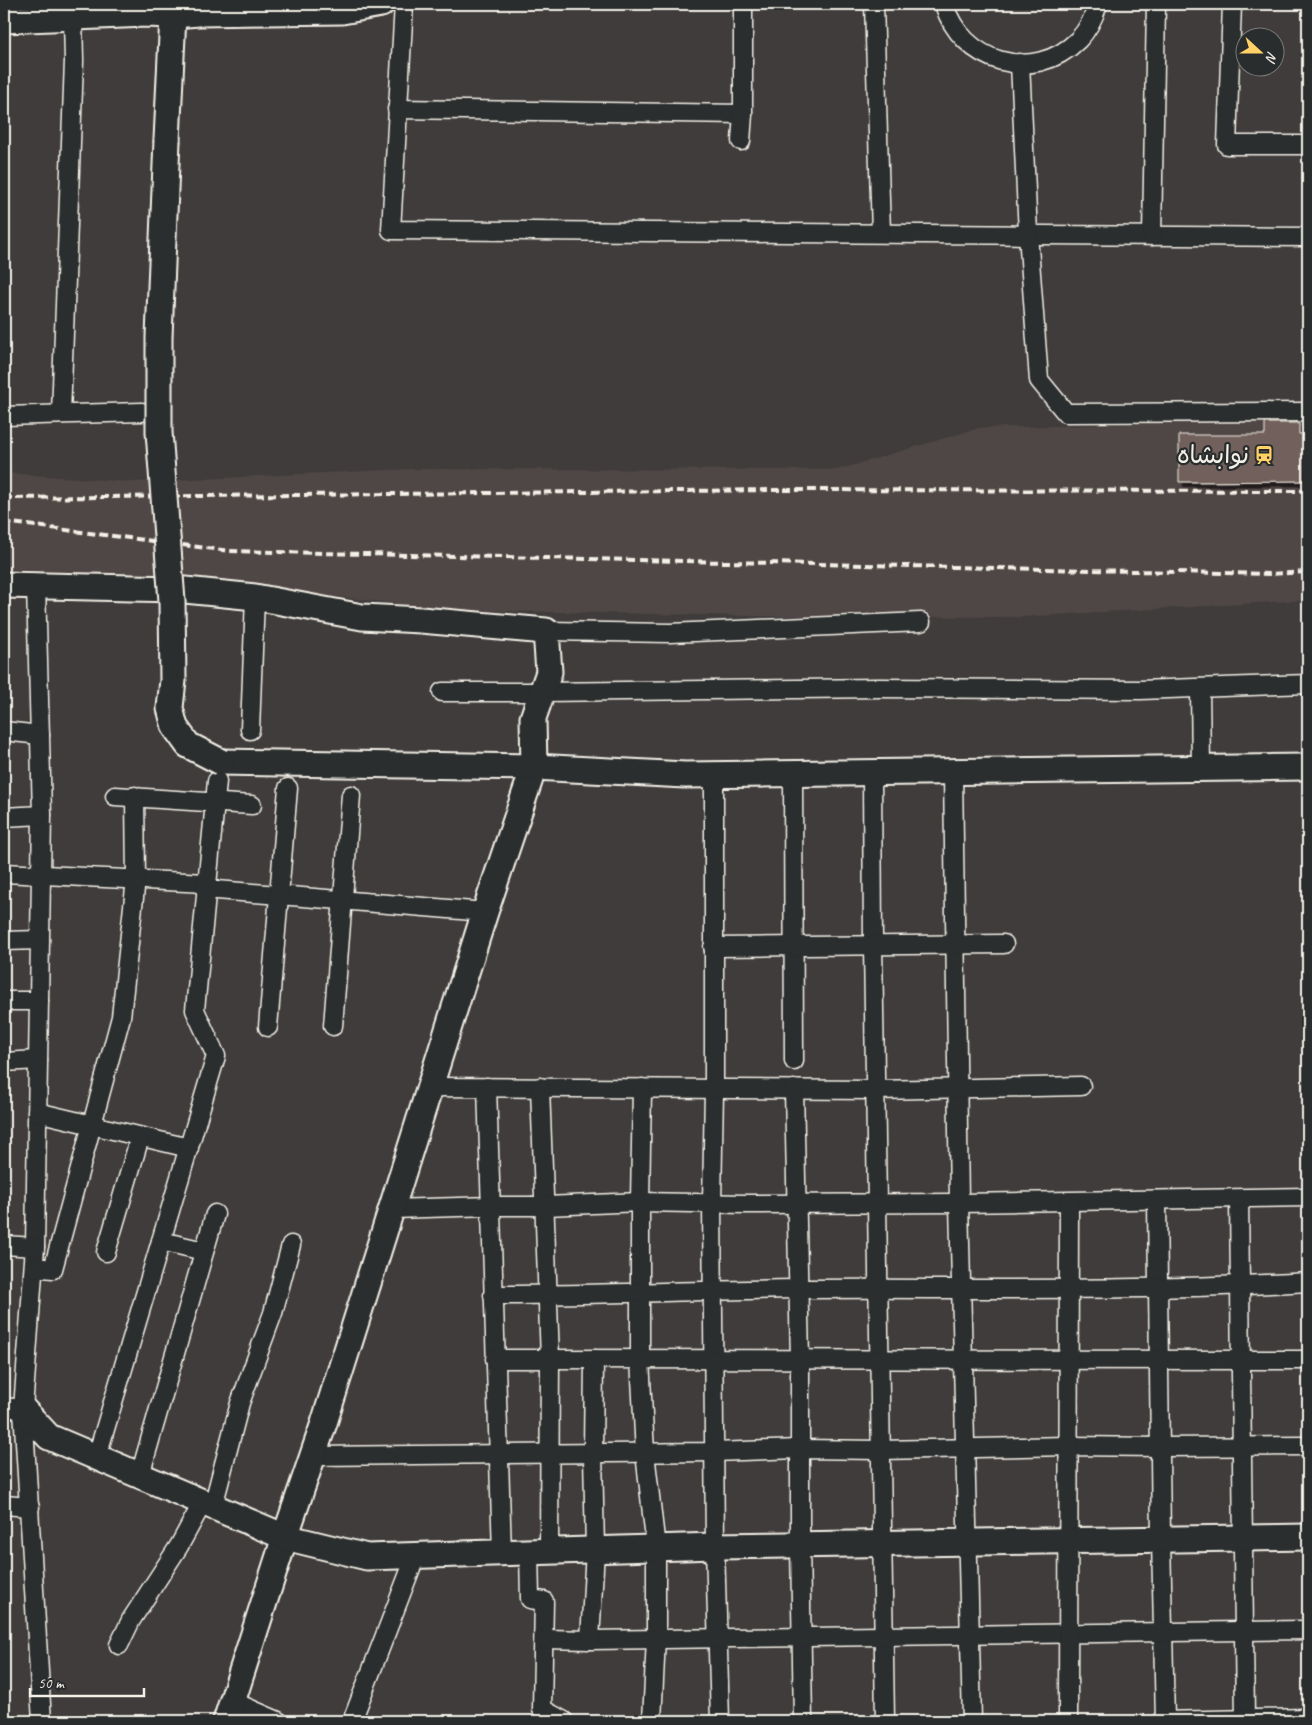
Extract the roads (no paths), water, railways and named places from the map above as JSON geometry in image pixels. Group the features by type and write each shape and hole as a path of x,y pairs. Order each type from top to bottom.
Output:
{"street":[{"path":"4,20 80,12 146,9 173,16 199,8 342,11 381,4"},
{"path":"404,4 391,230 1028,234 1308,238"},
{"path":"741,141 743,114 743,4"},
{"path":"874,4 882,233"},
{"path":"944,4 948,18 963,39 983,54 1007,63 1033,63 1057,55 1078,40 1093,20 1098,4"},
{"path":"1152,236 1156,4"},
{"path":"1232,4 1228,145 1308,145"},
{"path":"62,414 74,61 80,12"},
{"path":"173,16 160,299 159,432 172,601 170,708 175,728 188,745 219,772 534,767 714,775 1308,767"},
{"path":"1020,63 1028,234 1039,380 1066,412 1308,412"},
{"path":"397,109 743,114"},
{"path":"4,416 142,412"},
{"path":"4,585 175,589 255,596 362,616 546,631 670,633 921,622"},
{"path":"36,585 42,815 35,1247 34,1267 14,1408 30,1507 42,1721"},
{"path":"250,730 255,596"},
{"path":"278,1721 229,1711 392,1209 485,912 534,767 533,718 549,672 546,631"},
{"path":"442,692 879,688 1140,690 1308,684"},
{"path":"1200,688 1201,769"},
{"path":"4,731 40,735"},
{"path":"97,1456 216,1056 195,1010 214,802 219,772"},
{"path":"953,772 959,1203 972,1721"},
{"path":"872,773 876,1203 885,1721"},
{"path":"793,774 794,1061"},
{"path":"714,775 712,1292 715,1546 720,1721"},
{"path":"268,1028 288,788"},
{"path":"333,1026 351,795"},
{"path":"115,796 252,805"},
{"path":"34,1267 53,1269 120,1017 136,879 135,796"},
{"path":"4,817 42,815"},
{"path":"4,873 136,879 278,895 485,912"},
{"path":"4,941 40,940"},
{"path":"713,947 1004,944"},
{"path":"4,1001 39,1001"},
{"path":"4,1062 38,1060"},
{"path":"430,1087 875,1090 1081,1086"},
{"path":"487,1087 502,1553"},
{"path":"540,1087 546,1206 550,1359 549,1454 539,1551 530,1599 544,1600 542,1709 564,1721"},
{"path":"642,1088 640,1359 645,1453 656,1548 656,1638 652,1721"},
{"path":"794,1089 800,1359 800,1544 803,1721"},
{"path":"38,1112 189,1148"},
{"path":"106,1252 140,1137"},
{"path":"392,1209 640,1202 796,1204 1308,1198"},
{"path":"1239,1199 1245,1720"},
{"path":"1157,1200 1165,1721"},
{"path":"1068,1721 1069,1202"},
{"path":"140,1474 215,1214"},
{"path":"161,1241 204,1251"},
{"path":"4,1245 35,1247"},
{"path":"119,1645 130,1620 208,1504 240,1403 273,1313 291,1245"},
{"path":"493,1295 798,1289 1069,1289 1240,1286 1308,1282"},
{"path":"495,1359 1308,1360"},
{"path":"590,1640 595,1550 594,1359"},
{"path":"14,1408 49,1437 285,1537 367,1557 800,1544 1308,1537"},
{"path":"312,1456 645,1453 800,1449 881,1450 965,1447 1308,1446"},
{"path":"4,1505 30,1507"},
{"path":"352,1721 416,1555"},
{"path":"544,1639 590,1640 1308,1630"},
{"path":"1161,1721 1308,1718"}],"railway":[{"path":"4,498 780,490 1308,491"},
{"path":"4,522 230,551 1269,574 1308,572"}],"place":[{"name":"نوابشاہ","path":"1264,455"}]}
